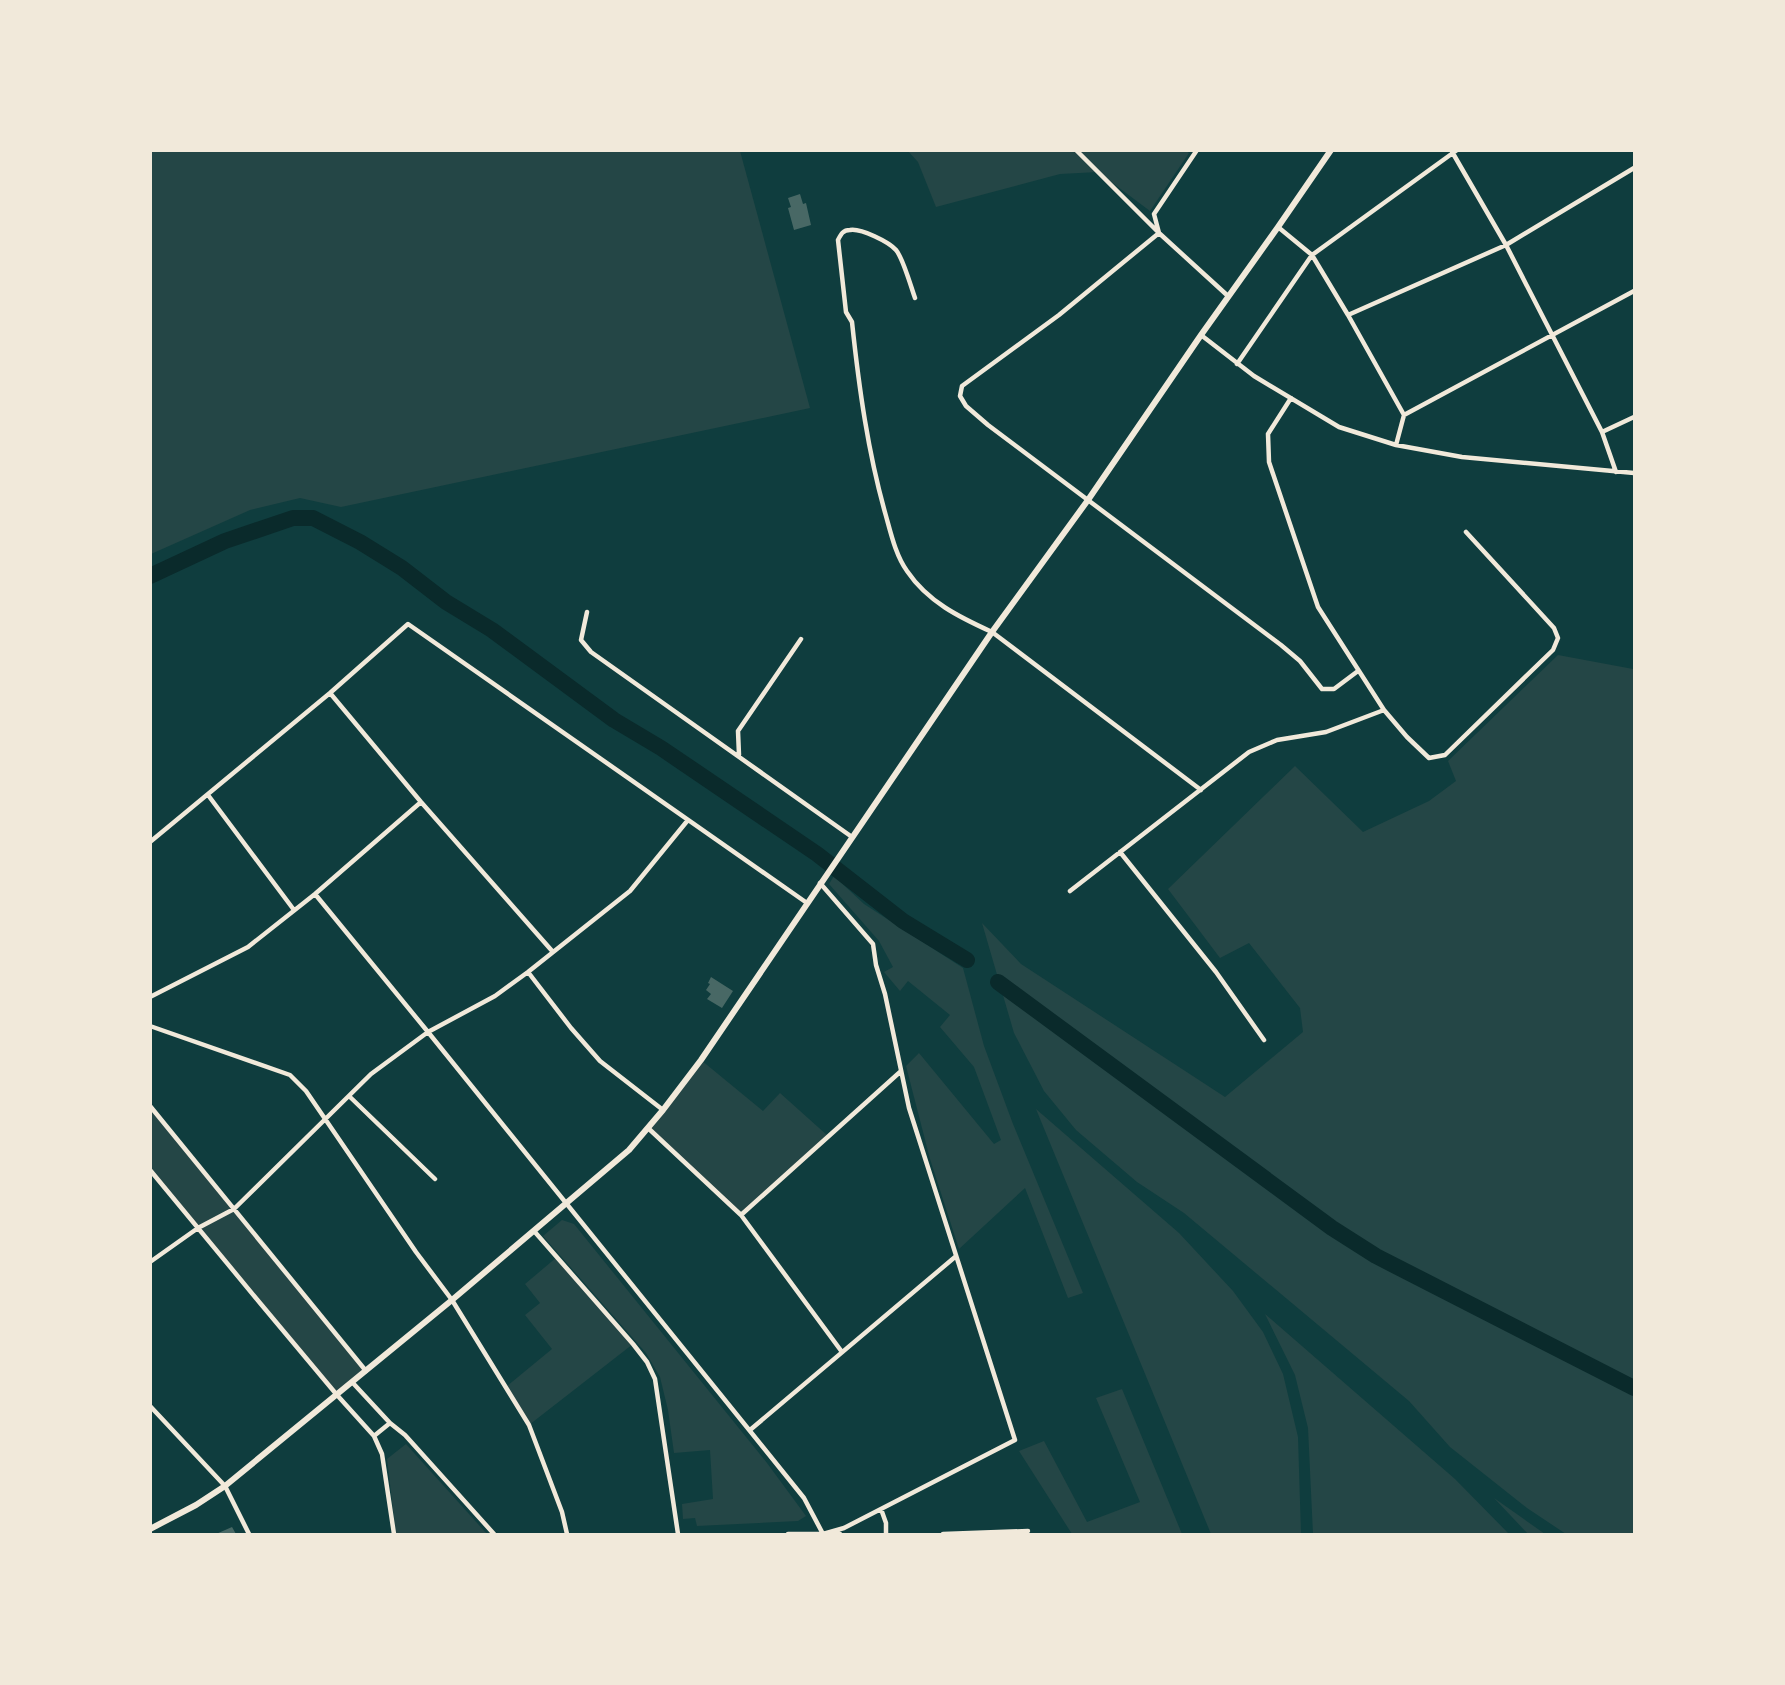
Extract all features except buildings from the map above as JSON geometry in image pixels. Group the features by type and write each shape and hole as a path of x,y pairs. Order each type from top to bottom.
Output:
{"street":[{"path":"1076,150 1159,233 1228,296"},
{"path":"1159,233 1154,215 1197,150"},
{"path":"150,1529 225,1486 452,1300 629,1150 648,1128 701,1060 992,632 1088,500 1331,150"},
{"path":"1237,364 1312,255 1454,151 1506,245 1602,432 1616,472"},
{"path":"1348,315 1506,245 1634,168"},
{"path":"1278,227 1312,255 1405,415"},
{"path":"915,298 898,251 882,240 854,229 840,234 838,240 846,312 852,322 875,478 891,535 905,569 922,590 957,617 992,632 1201,790"},
{"path":"1159,233 1059,315 962,386 960,396 966,406 988,425 1300,661 1322,689 1334,689 1358,671"},
{"path":"1396,445 1405,415 1634,291"},
{"path":"1201,335 1254,376 1339,427 1396,445 1462,457 1634,473"},
{"path":"1291,398 1268,434 1269,462 1318,607 1384,710 1429,758 1445,755 1553,650 1558,638 1554,628 1466,532"},
{"path":"1602,432 1634,417"},
{"path":"587,612 581,640 591,652 852,837"},
{"path":"150,842 330,693 408,624 807,903"},
{"path":"739,756 738,731 801,639"},
{"path":"330,693 421,802 553,952"},
{"path":"1070,891 1249,752 1277,740 1326,732 1384,710"},
{"path":"208,795 294,910"},
{"path":"150,997 248,947 315,894 421,802"},
{"path":"150,1262 198,1228 234,1209 371,1074 428,1032 495,996 630,891 688,820"},
{"path":"1120,852 1216,972 1264,1040"},
{"path":"822,881 873,944 909,1108 1015,1440 844,1528 823,1534"},
{"path":"315,894 804,1498 823,1534"},
{"path":"528,972 571,1028 600,1060 663,1110"},
{"path":"150,1026 290,1075 306,1091 452,1300 528,1425 562,1512 567,1535"},
{"path":"741,1214 901,1071"},
{"path":"349,1096 435,1179"},
{"path":"150,1106 366,1371"},
{"path":"648,1128 741,1214 842,1352"},
{"path":"150,1170 374,1436 382,1454 394,1535"},
{"path":"534,1230 633,1344 656,1378 678,1535"},
{"path":"750,1431 956,1257"},
{"path":"352,1382 390,1423 405,1435 494,1535"},
{"path":"150,1406 225,1486 249,1535"},
{"path":"374,1436 390,1423"},
{"path":"881,1508 886,1523 886,1535"},
{"path":"943,1535 1028,1531"},
{"path":"788,1535 840,1535"}],"shaded area":[{"path":"1185,150 1189,153 1150,211 1098,172 1060,174 936,207 918,162 908,151"},
{"path":"150,151 740,151 810,408 341,507 300,498 250,510 151,554"},
{"path":"1558,655 1633,669 1634,1534 1566,1534 1527,1508 1450,1447 1409,1401 1184,1213 1137,1182 1076,1130 1044,1091 1014,1033 982,923 1021,964 1225,1097 1303,1032 1300,1008 1249,943 1220,958 1168,889 1295,766 1363,832 1429,801 1456,781 1448,761"},
{"path":"834,876 864,904 963,968 984,1046 1013,1124 1083,1293 1068,1298 1025,1188 959,1249 930,1159 906,1066 919,1053 994,1144 1001,1140 974,1067 940,1027 950,1015 908,981 900,991 884,972 893,967 879,941 829,884"},
{"path":"701,1060 763,1111 780,1093 828,1136 741,1215 648,1128"},
{"path":"150,1106 366,1371 337,1395 151,1170"},
{"path":"1036,1109 1179,1233 1233,1291 1263,1332 1283,1374 1298,1437 1301,1534 1211,1534"},
{"path":"562,1220 574,1224 767,1463 806,1516 798,1521 697,1526 695,1518 683,1519 682,1504 713,1499 710,1450 674,1453 660,1377 646,1353 543,1236"},
{"path":"557,1257 633,1344 529,1425 506,1387 552,1349 525,1315 540,1303 525,1284"},
{"path":"1265,1314 1455,1479 1509,1534 1313,1534 1308,1428 1295,1375"},
{"path":"1122,1389 1182,1534 1072,1534 1019,1451 1044,1441 1087,1522 1140,1502 1096,1398"},
{"path":"406,1444 487,1534 396,1534 387,1459"},
{"path":"1494,1498 1545,1534 1528,1534"}],"waterway":[{"path":"150,576 225,541 293,518 313,518 402,568 614,720 661,748 817,854 903,921 967,960"},
{"path":"998,982 1332,1228 1376,1256 1634,1388"}]}
